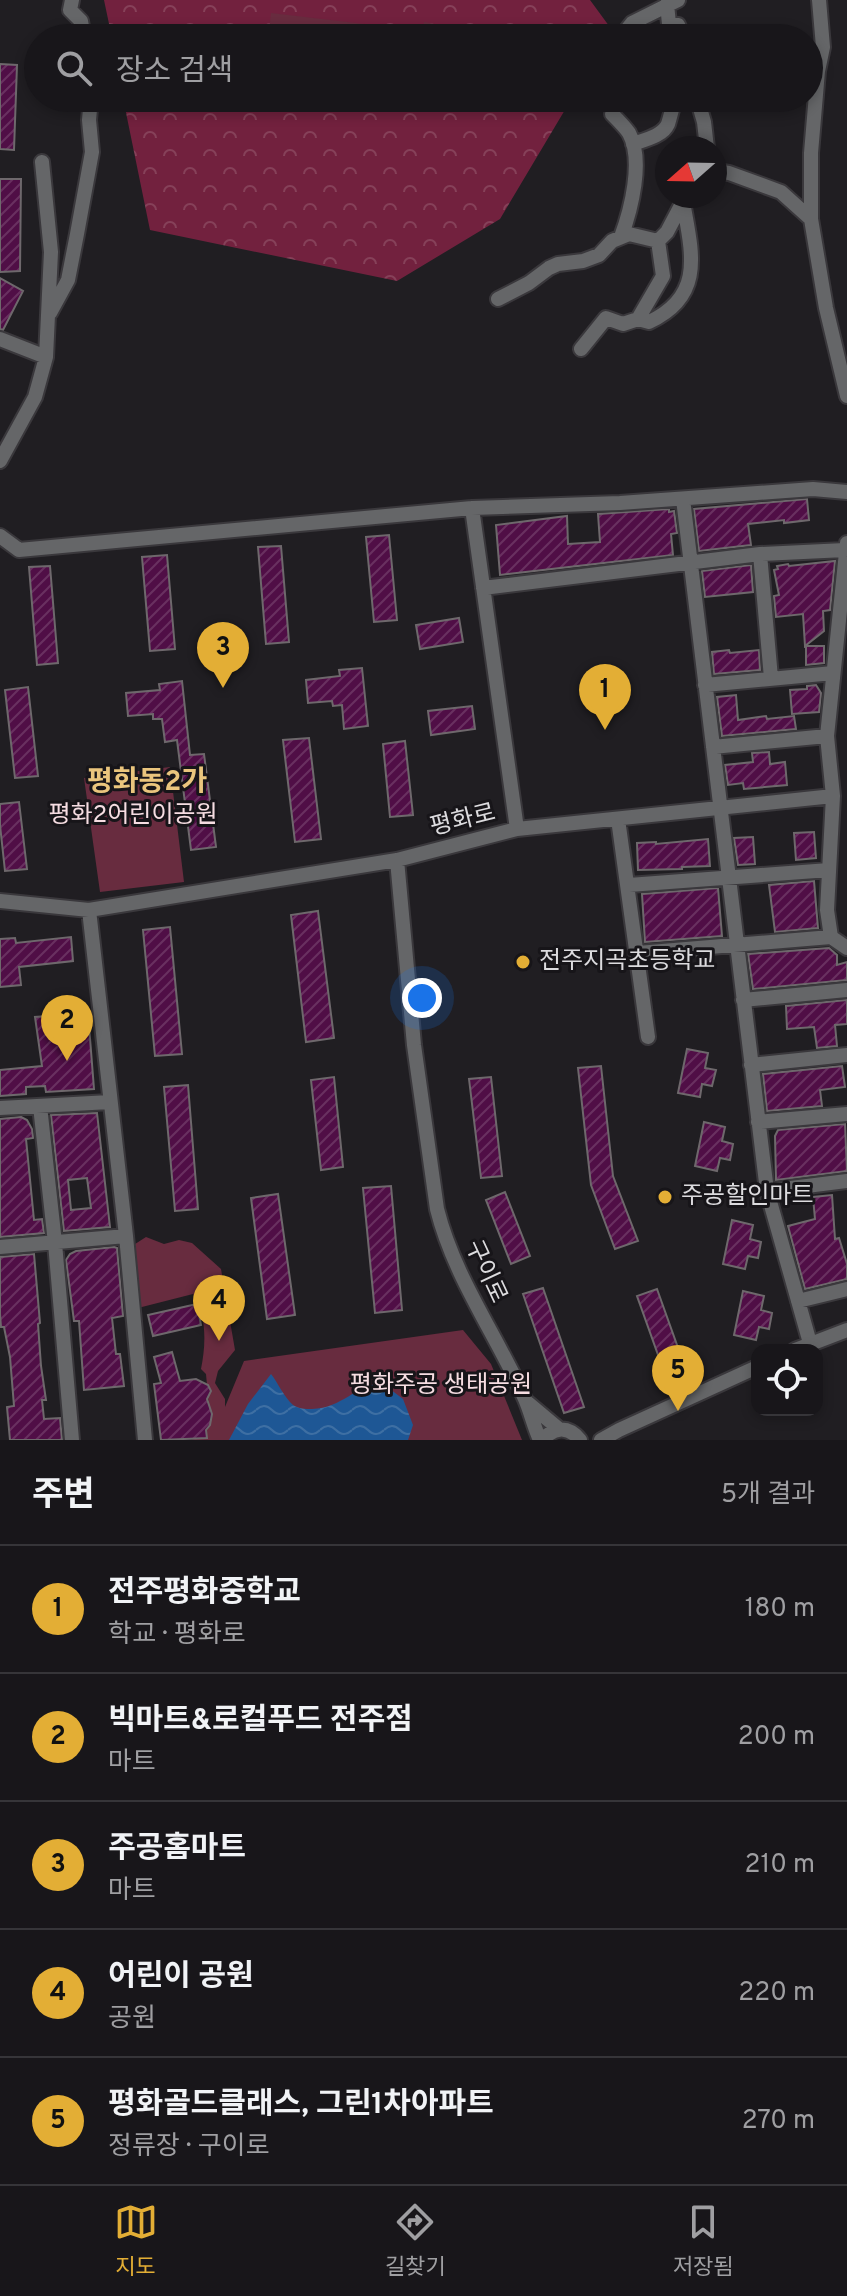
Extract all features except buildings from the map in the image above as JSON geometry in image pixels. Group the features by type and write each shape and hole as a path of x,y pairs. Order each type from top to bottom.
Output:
{"street":[{"path":"72,0 70,10 82,24"},
{"path":"819,0 821,24"},
{"path":"631,24 672,2"},
{"path":"669,24 672,2"},
{"path":"48,317 68,280 92,152 90,112"},
{"path":"633,144 664,131 670,112"},
{"path":"701,112 706,136"},
{"path":"814,112 811,219 826,308 847,396"},
{"path":"612,114 629,133 636,163 631,212 621,237"},
{"path":"0,461 35,397 46,357 51,252 42,162"},
{"path":"727,173 781,192 811,219"},
{"path":"658,241 667,232 679,208"},
{"path":"581,349 606,318 623,324 638,319 649,322 666,314 687,289 691,257 685,208"},
{"path":"498,299 558,264 583,261 599,255 612,241 629,234 658,241"},
{"path":"638,319 663,276 658,241"},
{"path":"0,339 46,357"},
{"path":"0,536 19,550 472,508 620,503 813,489 847,492"},
{"path":"683,499 767,1191 810,1343 847,1330"},
{"path":"472,508 517,829"},
{"path":"483,588 846,546 827,736 833,796 827,910 831,937"},
{"path":"760,554 771,678"},
{"path":"705,685 833,673"},
{"path":"713,747 827,736"},
{"name":"평화로","path":"0,901 89,910 397,860 517,829 833,796"},
{"path":"618,819 648,1037"},
{"name":"구이로","path":"397,860 414,1045 442,1232 542,1440 548,1434 562,1430 602,1439 751,1370"},
{"path":"629,885 829,870"},
{"path":"89,910 126,1236 145,1440"},
{"path":"638,953 831,937 847,948"},
{"path":"743,1000 847,990"},
{"path":"751,1065 847,1055"},
{"path":"0,1108 110,1102"},
{"path":"40,1106 72,1440"},
{"path":"758,1122 847,1114"},
{"path":"767,1191 846,1184"},
{"path":"0,1247 126,1236"},
{"path":"798,1301 847,1289"},
{"name":"구이로","path":"525,1400 562,1430 580,1440"}],"green space":[{"path":"104,0 590,0 608,24 109,24"},
{"path":"271,13 364,24 270,24"},
{"path":"126,112 564,112 500,219 397,281 150,230"},
{"name":"평화2어린이공원","path":"170,767 184,882 100,892 84,778"},
{"name":"평화주공 생태공원","path":"146,1237 164,1244 179,1240 192,1243 221,1269 235,1350 218,1371 215,1383 225,1399 225,1407 244,1361 463,1330 491,1364 522,1440 191,1440 203,1437 210,1419 206,1374 201,1369 204,1340 201,1311 193,1294 138,1308 132,1246"}],"water":[{"path":"271,1374 290,1402 304,1409 332,1405 364,1388 382,1383 403,1399 413,1425 408,1440 229,1440 248,1404"}],"place":[{"name":"주공홈마트","path":"223,688"},
{"name":"전주평화중학교","path":"605,730"},
{"name":"전주지곡초등학교","path":"523,962"},
{"name":"빅마트&로컬푸드 전주점","path":"67,1061"},
{"name":"주공할인마트","path":"665,1197"},
{"name":"어린이 공원","path":"219,1341"},
{"name":"평화골드클래스, 그린1차아파트","path":"678,1411"}],"district":[{"name":"평화동2가","path":"147,783"}]}
